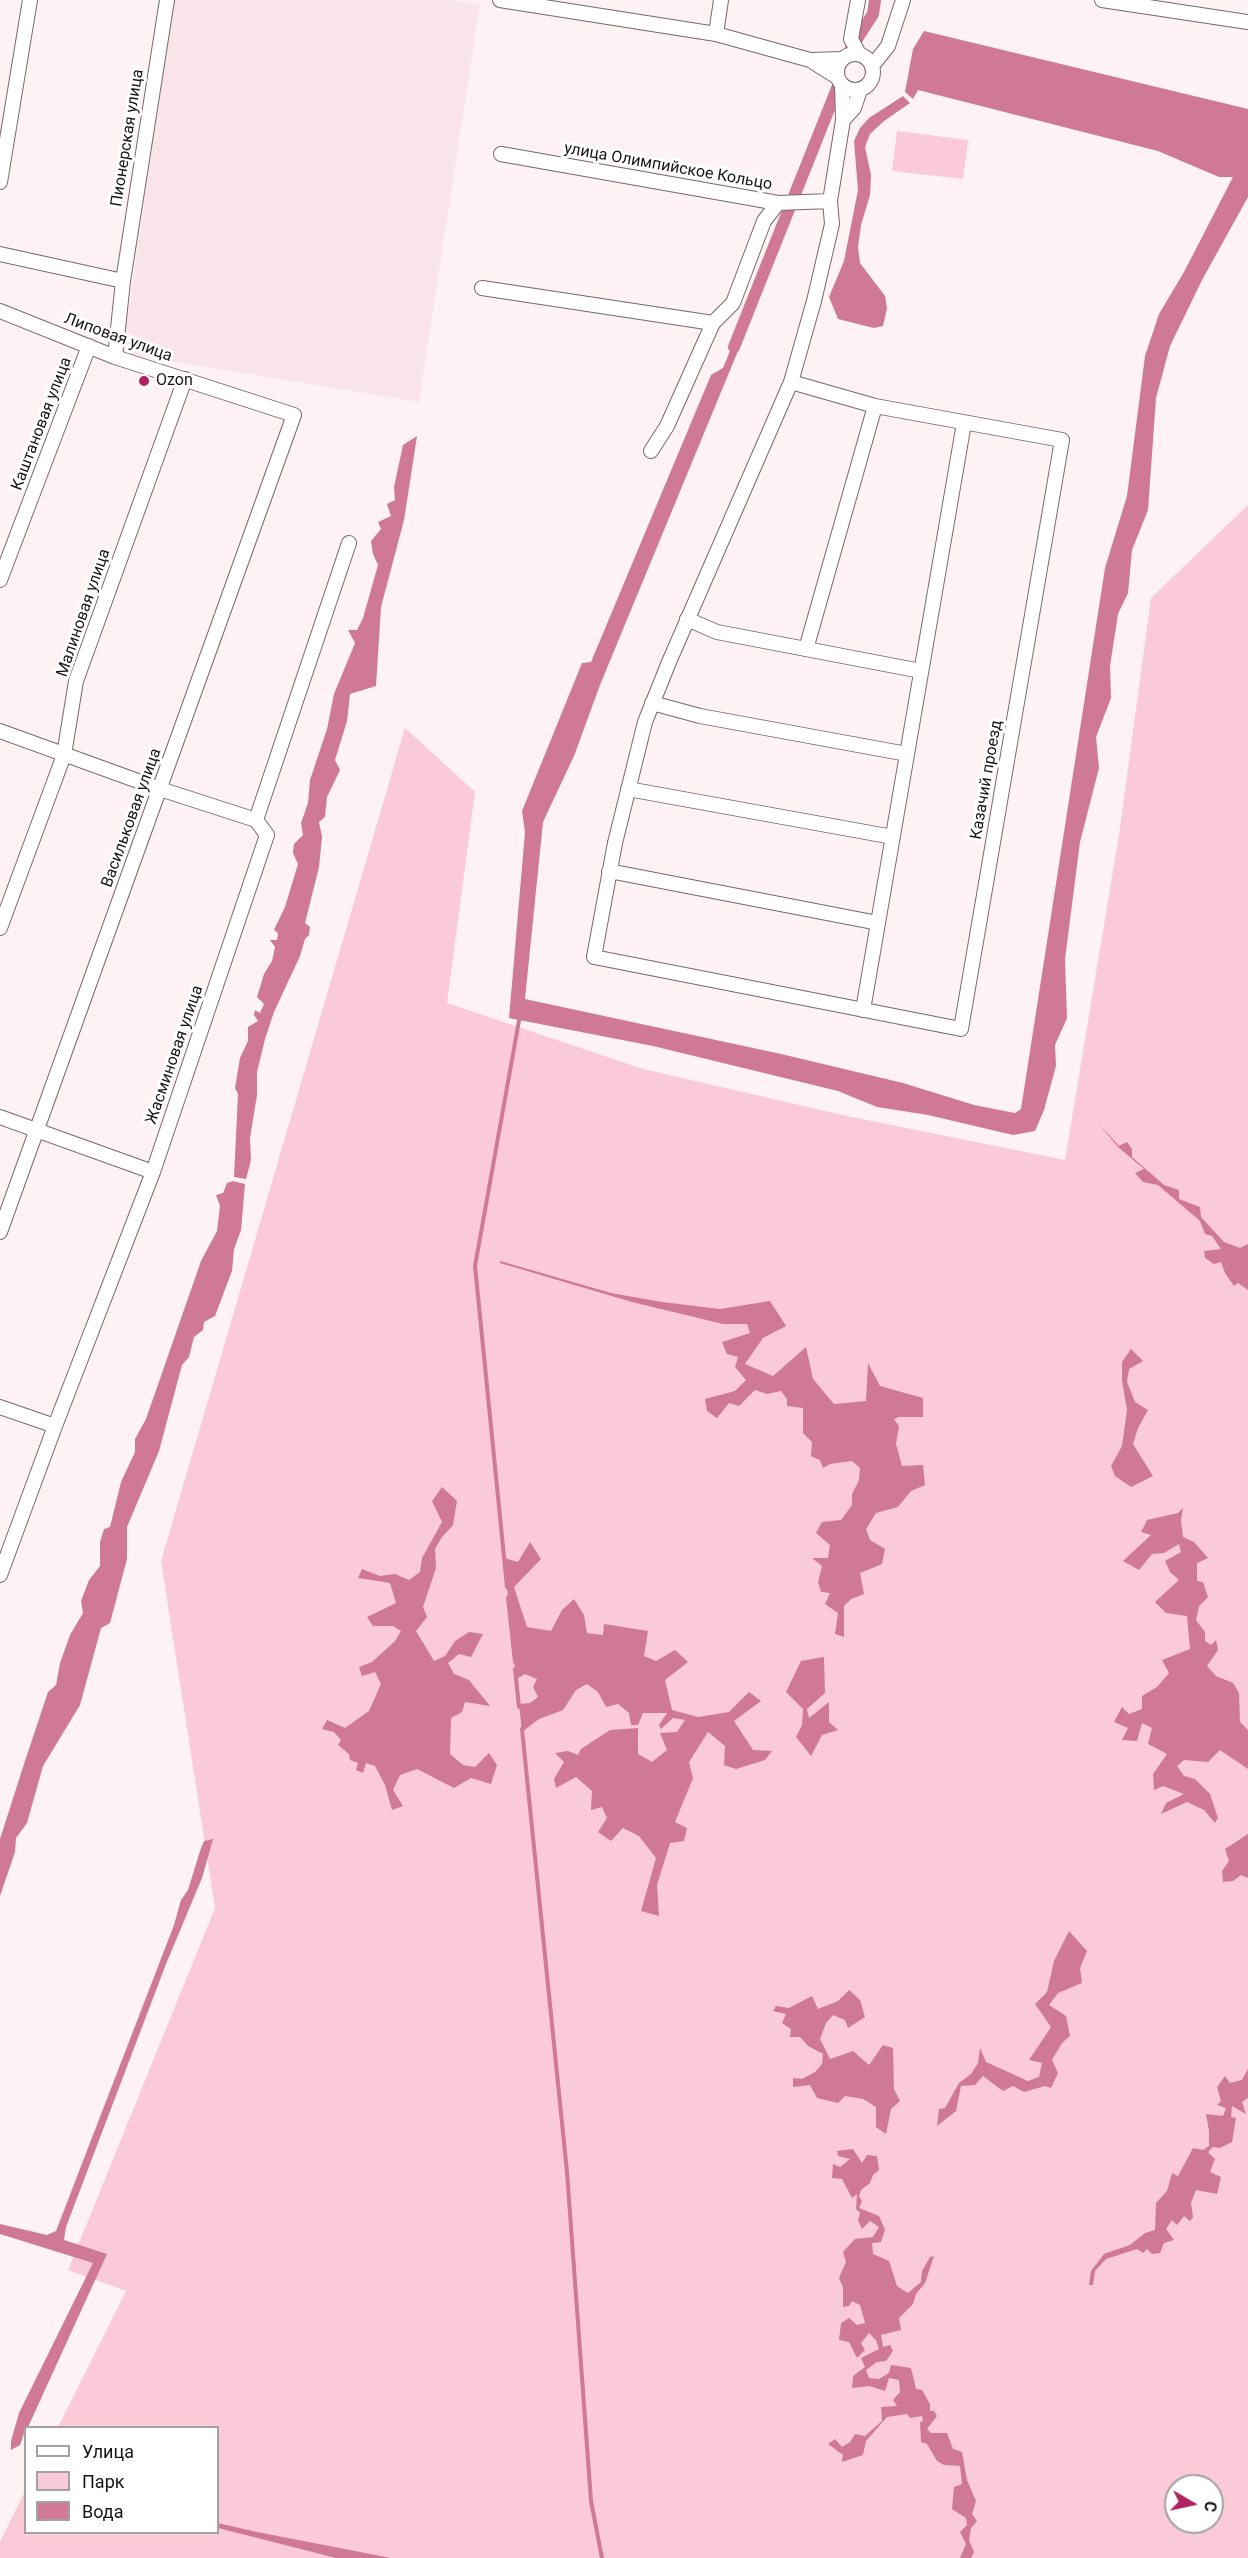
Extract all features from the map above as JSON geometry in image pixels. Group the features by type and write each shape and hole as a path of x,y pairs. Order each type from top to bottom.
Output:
{"street":[{"path":"0,182 30,0"},
{"name":"Пионерская улица","path":"115,357 123,281 167,0"},
{"path":"500,0 717,34 810,60 841,59 852,53 859,54 867,58 872,66 873,76 860,90 854,108 843,120"},
{"path":"717,34 722,0"},
{"path":"858,0 851,39 859,54"},
{"path":"872,66 888,46 903,0"},
{"path":"1102,0 1248,22"},
{"path":"841,59 837,68 843,120 830,201 832,224 814,301 791,382 652,703 628,789 609,871 878,923"},
{"path":"810,60 850,90 860,90"},
{"name":"улица Олимпийское Кольцо","path":"501,154 778,203 830,201"},
{"path":"651,451 668,426 713,323 733,303 764,221 778,203"},
{"path":"0,254 123,281"},
{"path":"482,288 713,323"},
{"name":"Липовая улица","path":"0,311 115,357 294,416"},
{"name":"Каштановая улица","path":"0,580 89,346"},
{"name":"Малиновая улица","path":"0,928 64,754 76,681 185,380"},
{"name":"Казачий проезд","path":"609,871 594,957 961,1029 1062,440 875,406 791,382"},
{"path":"806,649 875,406"},
{"name":"Васильковая улица","path":"0,1232 294,416"},
{"path":"863,1010 964,423"},
{"path":"0,731 160,789 256,820 349,543"},
{"path":"687,619 717,632 921,671"},
{"path":"652,703 700,716 907,754"},
{"path":"628,789 893,837"},
{"name":"Жасминовая улица","path":"0,1575 153,1172 267,835 256,820"},
{"path":"0,1117 153,1172"},
{"path":"0,1407 55,1426"}],"shaded area":[{"path":"174,0 448,0 480,5 419,402 122,353"}],"green space":[{"path":"897,131 968,140 963,179 892,171"},
{"path":"1248,505 1248,2558 0,2558 0,2542 24,2493 24,2534 219,2534 219,2426 58,2426 126,2291 68,2270 215,1908 161,1561 405,728 475,792 447,1003 643,1069 847,1116 1065,1160 1119,835 1151,598"}],"water":[{"path":"924,31 1248,109 1248,197 1202,280 1170,346 1156,398 1148,510 1132,550 1128,593 1118,614 1110,666 1111,698 1096,737 1099,768 1080,842 1065,959 1067,1018 1055,1045 1056,1066 1044,1110 1035,1131 1013,1135 928,1115 877,1107 838,1091 653,1046 509,1018 525,832 522,811 582,663 591,662 711,375 723,368 738,331 745,334 600,685 574,756 543,822 525,999 781,1054 903,1083 974,1105 1015,1113 1021,1109 1105,568 1127,496 1145,356 1159,314 1184,272 1233,177 1219,177 1158,151 918,90 913,99 905,92 913,49"},
{"path":"903,96 910,103 870,134 865,147 871,175 870,195 861,225 858,247 860,263 885,296 887,308 883,326 874,328 838,319 829,297 844,261 858,190 854,141 860,128 869,118"},
{"path":"417,436 404,520 381,607 376,686 350,694 347,721 335,760 340,770 327,797 325,817 319,822 322,837 319,867 305,923 310,927 309,935 305,939 300,956 274,1012 265,1039 257,1072 257,1095 250,1138 251,1160 246,1179 234,1177 238,1094 235,1088 240,1058 248,1041 248,1027 258,1021 254,1015 255,1010 260,1013 264,1004 257,997 264,974 272,961 275,947 270,940 277,940 278,933 274,930 285,907 298,864 293,853 294,844 303,835 301,823 308,803 310,780 327,729 334,694 355,643 348,630 357,630 363,618 378,565 371,541 381,529 378,522 391,516 387,504 395,500 394,487 403,445"},
{"path":"1097,1122 1119,1146 1127,1142 1132,1149 1132,1157 1164,1185 1179,1190 1179,1199 1200,1207 1201,1217 1224,1242 1240,1248 1248,1244 1248,1290 1238,1283 1234,1286 1221,1262 1214,1264 1205,1258 1204,1251 1221,1249 1212,1236 1205,1234 1200,1221 1158,1185 1143,1182 1135,1173 1144,1169 1118,1147"},
{"path":"233,1181 245,1184 241,1230 234,1249 232,1271 215,1316 204,1322 203,1330 194,1337 189,1357 182,1365 159,1451 127,1527 127,1559 110,1623 101,1628 80,1705 43,1766 27,1823 16,1838 15,1852 0,1896 0,1839 25,1761 48,1692 56,1685 60,1663 70,1635 83,1613 81,1601 89,1580 100,1566 100,1542 104,1529 110,1527 121,1482 135,1452 135,1439 146,1419 201,1261 217,1231 220,1206 216,1195 223,1193 227,1183"},
{"path":"500,1261 611,1293 662,1302 720,1309 770,1301 786,1326 763,1338 745,1364 773,1376 806,1347 813,1379 834,1404 866,1401 868,1363 880,1386 923,1398 923,1417 894,1419 899,1426 896,1444 902,1466 923,1465 925,1485 911,1491 898,1507 876,1513 866,1529 870,1540 885,1549 882,1564 860,1573 864,1594 851,1599 844,1606 844,1637 835,1634 838,1613 825,1604 830,1593 821,1592 818,1582 822,1566 812,1558 828,1558 830,1545 816,1533 822,1522 841,1520 852,1505 852,1494 859,1480 860,1468 852,1461 830,1464 823,1468 820,1460 811,1456 812,1442 803,1433 803,1408 787,1406 787,1399 781,1391 767,1394 755,1390 739,1406 729,1403 717,1418 707,1411 705,1399 735,1391 746,1380 735,1367 738,1357 727,1354 722,1342 750,1333 747,1324 723,1324 632,1302 500,1263"},
{"path":"1131,1349 1143,1361 1129,1369 1127,1382 1135,1402 1148,1410 1138,1428 1133,1444 1153,1476 1131,1487 1115,1476 1111,1466 1122,1446 1127,1410 1122,1381 1122,1362"},
{"path":"442,1487 457,1501 453,1525 435,1549 436,1568 423,1607 427,1617 416,1631 434,1661 445,1656 455,1641 469,1632 483,1634 471,1657 459,1654 448,1663 454,1674 469,1680 490,1706 465,1702 462,1712 451,1718 450,1754 463,1765 475,1767 489,1753 497,1765 491,1784 471,1778 454,1788 417,1769 400,1775 393,1790 403,1806 392,1810 385,1785 375,1766 366,1763 363,1773 356,1770 358,1763 350,1760 349,1754 338,1745 341,1740 334,1732 322,1729 327,1720 345,1728 369,1711 381,1684 375,1672 362,1676 359,1667 372,1662 395,1641 401,1631 393,1626 373,1626 367,1617 396,1603 390,1583 358,1578 362,1569 380,1576 395,1574 409,1580 420,1572 422,1558 442,1522 432,1501"},
{"path":"1183,1508 1181,1520 1183,1537 1194,1542 1208,1558 1197,1563 1197,1581 1203,1582 1208,1597 1199,1606 1196,1620 1205,1632 1205,1641 1211,1645 1216,1640 1218,1650 1207,1666 1216,1676 1233,1683 1239,1693 1240,1722 1248,1730 1248,1769 1220,1750 1208,1762 1184,1760 1177,1766 1184,1776 1195,1779 1210,1794 1218,1818 1215,1823 1204,1810 1187,1802 1161,1814 1166,1803 1184,1794 1163,1786 1154,1790 1153,1774 1167,1754 1148,1744 1152,1728 1142,1723 1137,1741 1122,1740 1128,1728 1114,1722 1122,1707 1129,1714 1142,1709 1142,1696 1157,1687 1169,1673 1162,1660 1190,1649 1187,1616 1166,1613 1155,1602 1179,1580 1170,1572 1165,1561 1181,1552 1179,1544 1164,1553 1152,1554 1139,1570 1123,1561 1151,1535 1141,1532 1147,1520 1178,1513"},
{"path":"530,1542 541,1559 514,1587 527,1627 551,1631 562,1610 574,1599 584,1615 587,1633 603,1635 604,1624 648,1631 644,1656 656,1661 675,1650 688,1662 665,1680 672,1710 698,1717 729,1712 749,1692 761,1701 734,1721 753,1750 772,1751 765,1760 736,1769 724,1765 725,1746 708,1732 689,1762 693,1778 675,1822 687,1828 684,1841 670,1843 657,1885 659,1916 641,1911 656,1858 639,1836 623,1828 611,1841 598,1832 607,1818 602,1807 591,1810 592,1791 576,1777 556,1788 554,1779 564,1762 555,1753 568,1751 578,1755 581,1749 610,1730 638,1728 638,1754 652,1762 667,1750 660,1733 677,1732 685,1720 673,1718 661,1729 659,1725 667,1713 643,1713 638,1725 631,1725 629,1713 618,1704 606,1707 598,1692 587,1684 576,1690 563,1710 539,1719 522,1732 519,1704 530,1703 538,1697 533,1687 537,1679 525,1674 516,1679 504,1558 518,1562"},
{"path":"824,1657 825,1693 807,1709 809,1718 829,1702 829,1722 838,1730 822,1735 811,1756 796,1737 802,1725 803,1709 786,1692 801,1661"},
{"path":"1248,1834 1248,1878 1241,1875 1233,1881 1223,1882 1222,1871 1229,1861 1225,1849"},
{"path":"213,1839 202,1878 166,1964 66,2227 64,2240 107,2254 28,2426 24,2426 20,2445 11,2450 11,2441 19,2413 93,2263 0,2234 0,2224 47,2235 56,2231 174,1925 181,1900 188,1890 204,1841"},
{"path":"1069,1931 1087,1951 1080,1968 1082,1983 1058,1993 1049,2005 1066,2016 1070,2036 1062,2043 1052,2060 1058,2073 1051,2088 1045,2086 1024,2092 1013,2086 1003,2091 983,2076 975,2085 961,2086 956,2111 937,2126 939,2109 945,2108 959,2083 971,2074 978,2063 980,2048 986,2062 1028,2081 1039,2077 1042,2063 1029,2060 1051,2027 1035,2004 1047,1992 1054,1961"},
{"path":"849,1990 860,2000 865,2017 848,2028 845,2020 833,2015 826,2023 820,2039 830,2059 853,2051 869,2065 883,2045 893,2048 894,2089 900,2101 891,2109 886,2134 876,2127 876,2107 863,2099 845,2096 838,2103 817,2098 810,2085 793,2087 793,2078 802,2079 815,2072 822,2064 823,2054 808,2046 800,2037 790,2037 791,2029 782,2023 786,2014 773,2011 776,2006 789,2008 812,1996 818,2009 838,2001"},
{"path":"1248,2069 1248,2098 1242,2102 1246,2114 1232,2106 1231,2117 1236,2118 1232,2142 1220,2148 1213,2147 1208,2152 1215,2159 1210,2172 1221,2177 1217,2194 1196,2190 1191,2203 1193,2217 1190,2221 1184,2216 1177,2225 1172,2220 1166,2229 1174,2240 1164,2243 1160,2253 1152,2254 1147,2249 1143,2253 1137,2249 1106,2259 1095,2271 1093,2285 1089,2285 1091,2271 1104,2254 1130,2245 1145,2233 1155,2230 1156,2203 1167,2191 1172,2173 1178,2176 1193,2148 1203,2150 1209,2146 1206,2114 1223,2116 1226,2108 1217,2105 1221,2101 1217,2087 1225,2076 1230,2083 1242,2080"},
{"path":"853,2149 862,2163 867,2155 877,2156 879,2170 873,2175 870,2183 861,2190 859,2196 862,2201 859,2208 879,2216 885,2230 881,2242 872,2243 873,2254 889,2261 897,2286 908,2293 921,2282 922,2271 930,2257 934,2256 925,2283 916,2294 913,2304 899,2318 901,2330 881,2335 883,2347 890,2345 893,2351 886,2361 877,2362 866,2370 869,2378 879,2379 889,2373 891,2365 911,2368 916,2389 922,2390 930,2404 930,2411 934,2411 937,2416 927,2429 931,2433 947,2433 953,2449 962,2452 967,2480 976,2501 972,2514 977,2521 971,2528 969,2540 974,2552 971,2558 960,2558 966,2544 960,2532 967,2525 966,2518 952,2509 954,2487 962,2484 960,2466 944,2465 937,2461 927,2444 921,2442 922,2416 910,2418 907,2414 887,2417 866,2441 863,2455 842,2462 843,2455 828,2444 835,2439 842,2447 850,2442 855,2434 865,2436 882,2421 881,2407 897,2406 893,2400 900,2392 899,2380 889,2378 885,2391 869,2386 852,2388 853,2376 865,2367 861,2358 879,2349 876,2340 869,2333 861,2343 865,2350 857,2358 849,2342 839,2340 841,2323 849,2318 857,2325 865,2323 860,2305 852,2301 849,2306 843,2307 843,2287 839,2278 846,2262 843,2252 855,2239 873,2237 879,2227 870,2221 862,2229 858,2220 860,2213 856,2209 857,2194 852,2198 842,2179 832,2178 833,2164 840,2167 850,2159 838,2156 837,2151"},
{"path":"219,2523 391,2558 336,2558 219,2528"}],"waterway":[{"path":"851,48 873,14 875,0"},
{"path":"734,347 840,81"},
{"path":"507,1587 475,1266 520,1015"},
{"path":"508,1598 515,1662"},
{"path":"515,1669 519,1707"},
{"path":"522,1729 567,2172 591,2501 602,2558"}],"place":[{"name":"Ozon","path":"144,381"}]}
